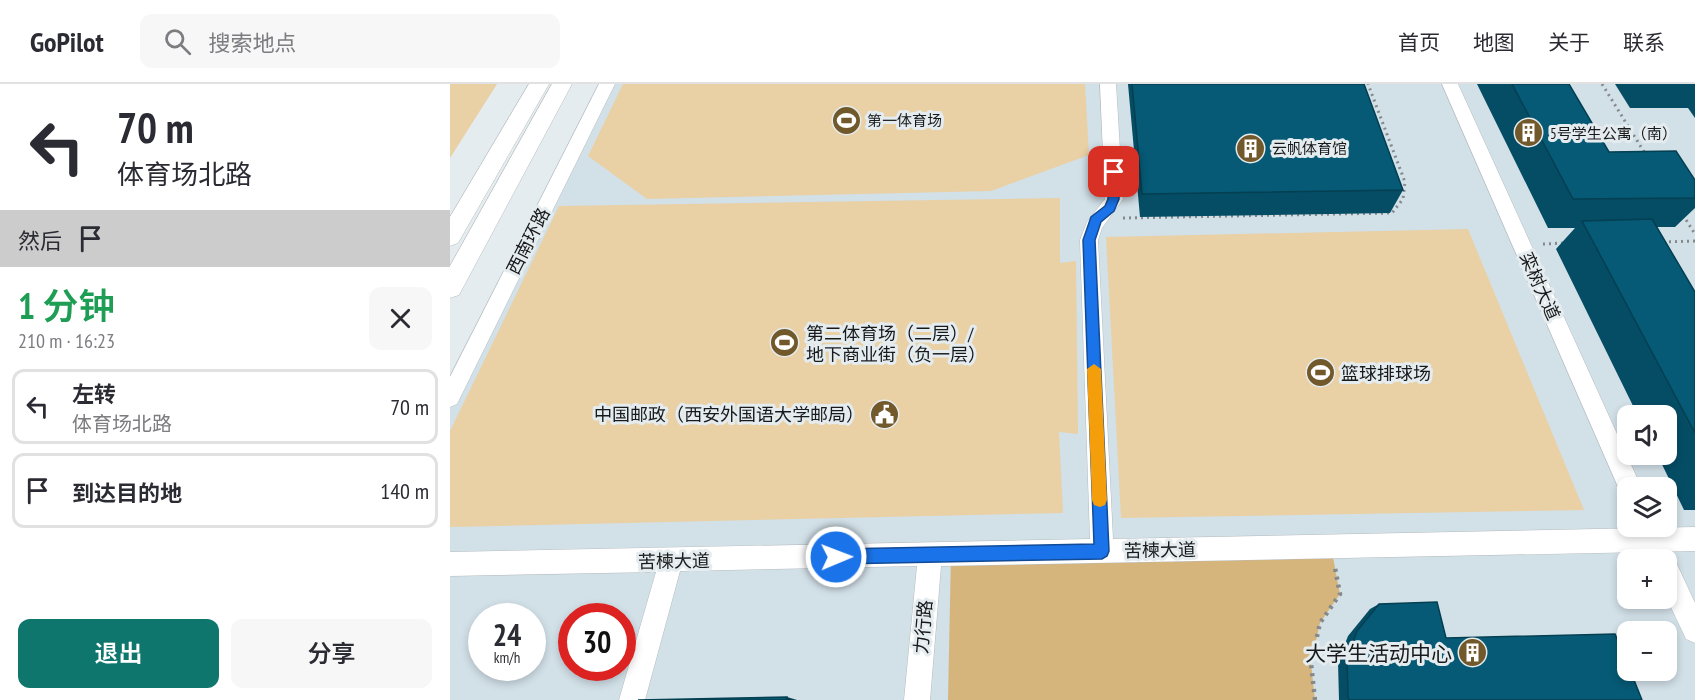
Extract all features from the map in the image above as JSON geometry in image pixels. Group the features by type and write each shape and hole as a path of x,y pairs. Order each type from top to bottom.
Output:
{"street":[{"path":"450,237 538,84"},
{"path":"450,288 562,84"},
{"name":"西南环路","path":"450,398 607,84"},
{"path":"1102,551 1089,240 1096,220 1114,199 1108,84"},
{"name":"栾树大道","path":"1450,84 1625,477"},
{"name":"苦楝大道","path":"450,564 1654,542 1695,539"},
{"name":"力行路","path":"917,700 930,554"},
{"path":"632,700 671,561"},
{"path":"1677,592 1695,630"}],"path":[{"path":"1104,213 1115,218 1123,218 1392,213 1407,194 1405,182 1368,84"},
{"path":"1602,84 1652,164"},
{"path":"1683,214 1695,234"},
{"path":"1660,242 1695,242"},
{"path":"1522,244 1568,243"},
{"path":"1315,700 1311,663 1320,622 1340,594 1331,547"}],"shaded area":[{"path":"450,84 497,84 450,158"},
{"path":"599,84 1695,84 1695,700 450,700 450,374"},
{"name":"第一体育场","path":"623,84 1085,84 1089,155 991,191 647,199 588,156"},
{"name":"第二体育场（二层）/ 地下商业街（负一层）","path":"1060,198 1060,263 1076,261 1078,434 1059,432 1063,513 450,527 450,431 559,206"},
{"name":"篮球排球场","path":"1468,229 1584,510 1121,518 1106,237"},
{"path":"1331,547 1340,594 1320,623 1311,663 1315,700 948,700 951,554"}],"building":[{"name":"云帆体育馆","path":"1132,84 1364,84 1403,190 1142,194"},
{"path":"1512,84 1569,84 1609,152 1676,151 1695,180 1695,198 1573,199"},
{"path":"1652,219 1695,292 1695,433 1582,221"},
{"name":"大学生活动中心","path":"1437,602 1446,638 1615,634 1617,639 1617,681 1634,681 1642,700 1349,700 1347,659 1357,631 1379,604"},
{"path":"787,697 786,700 638,700"}],"slow traffic":[{"path":"1094,369 1100,500"}],"place":[{"name":"第一体育场","path":"846,120"},
{"name":"5号学生公寓（南）","path":"1529,133"},
{"name":"云帆体育馆","path":"1251,148"},
{"name":"第二体育场（二层）/ 地下商业街（负一层）","path":"785,343"},
{"name":"篮球排球场","path":"1320,373"},
{"name":"中国邮政（西安外国语大学邮局）","path":"885,414"},
{"name":"大学生活动中心","path":"1473,653"}],"route":[{"path":"836,557 1102,551 1089,240 1096,220 1110,208 1114,199 1114,172"}]}
